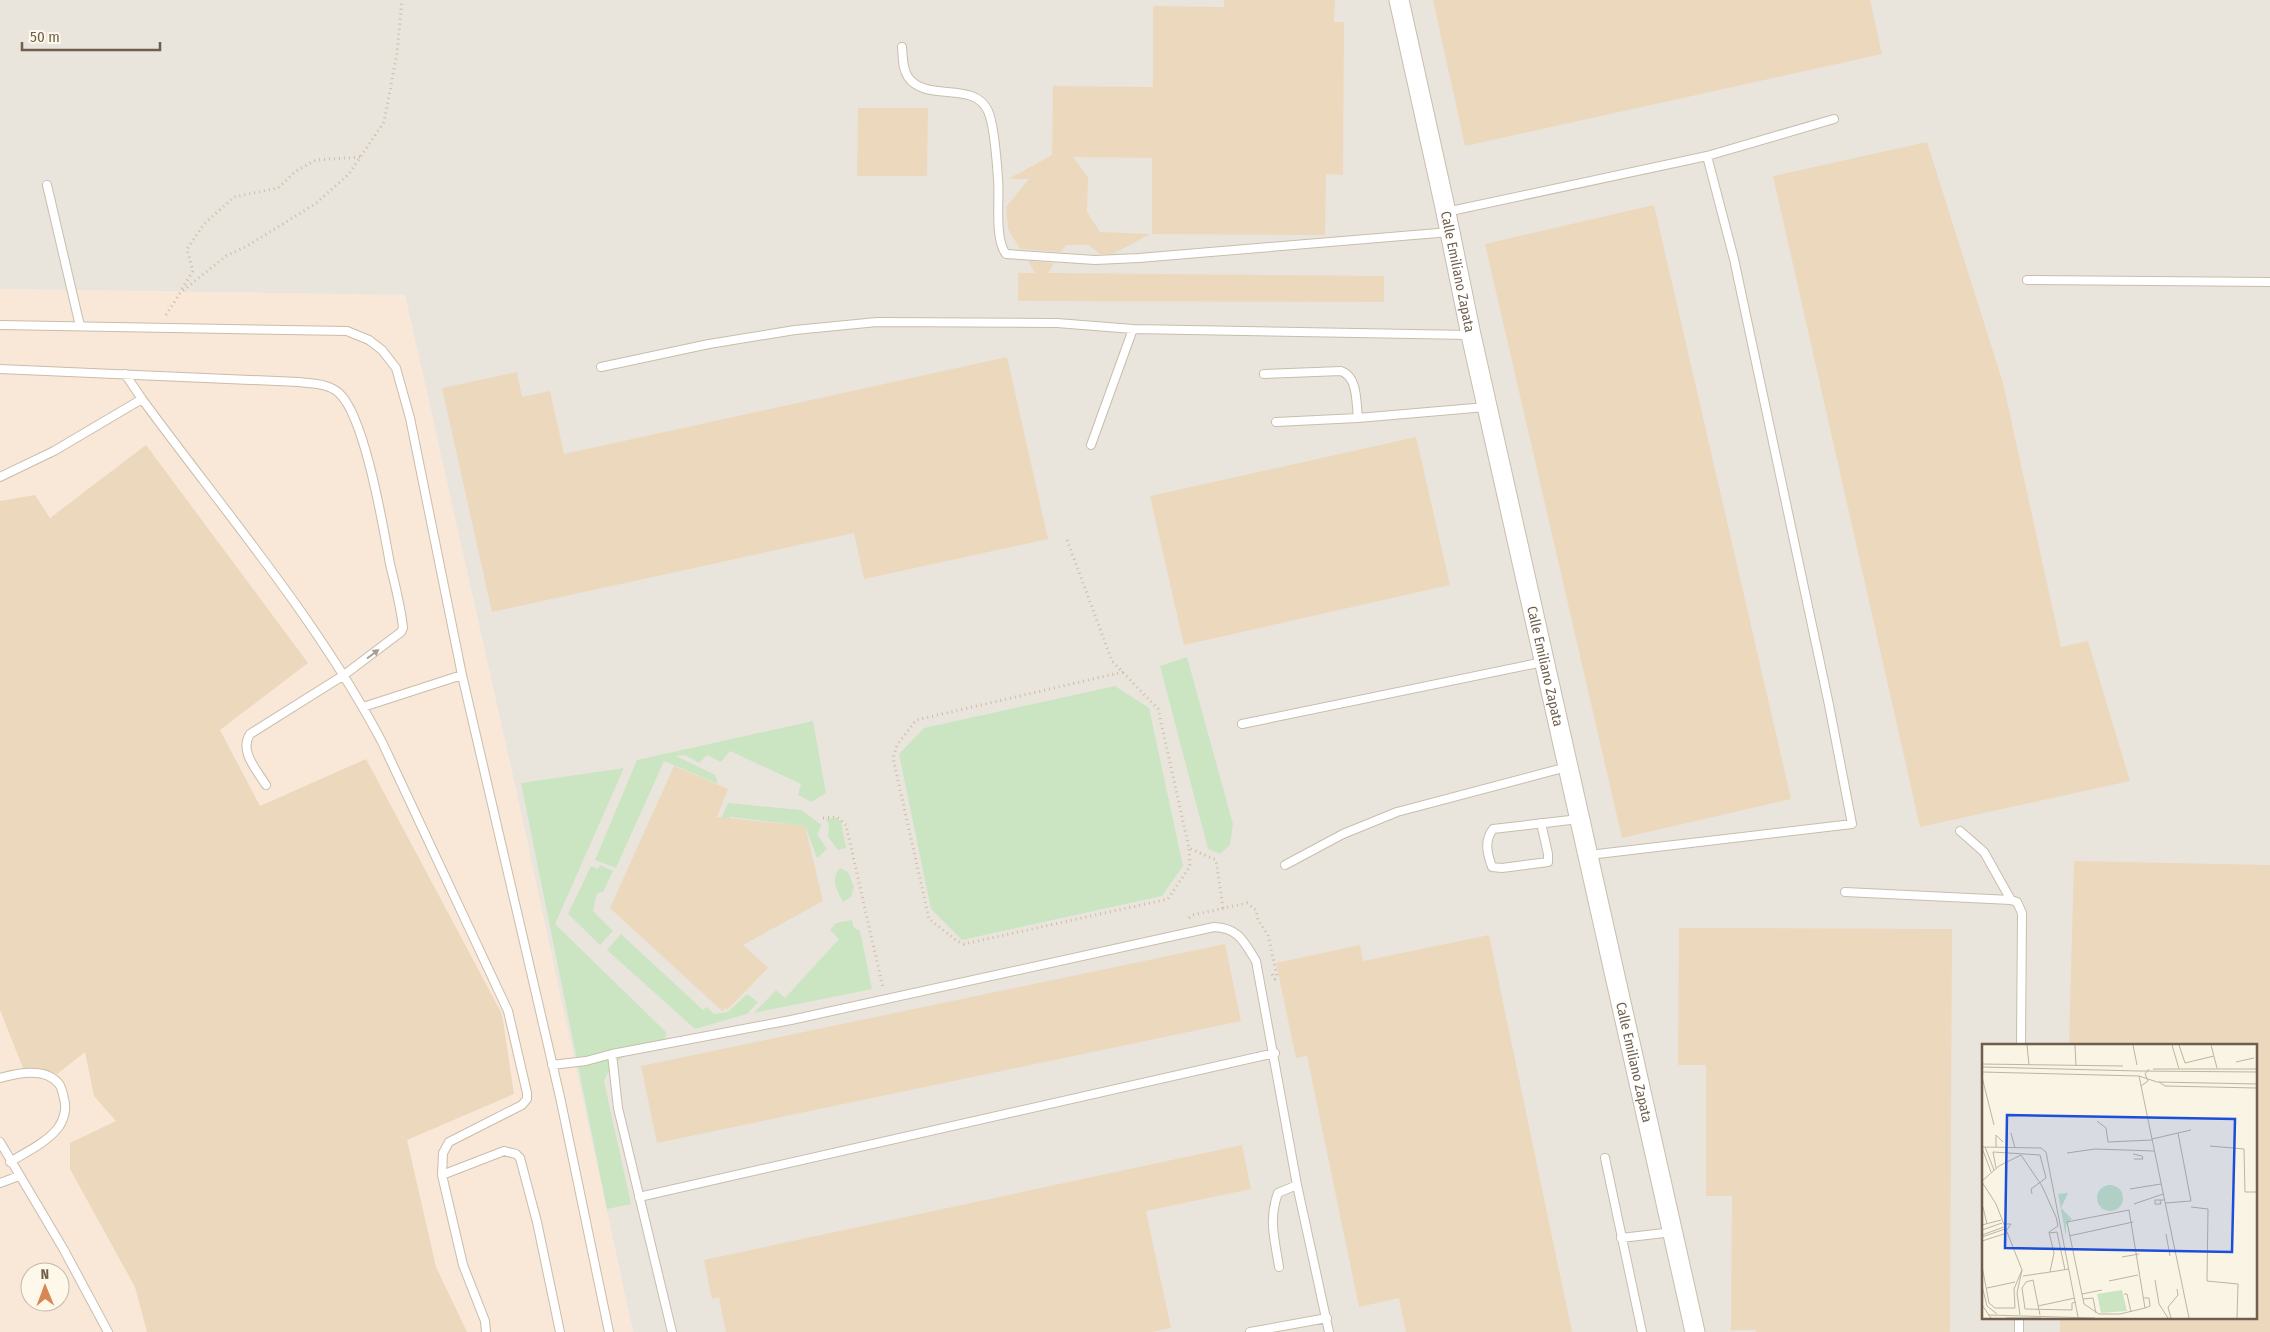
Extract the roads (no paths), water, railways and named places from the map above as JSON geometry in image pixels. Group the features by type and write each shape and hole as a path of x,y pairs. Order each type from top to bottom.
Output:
{"street":[{"name":"Calle Emiliano Zapata","path":"1399,0 1471,334 1695,1332"}],"lane":[{"path":"902,47 903,62 908,77 922,88 966,95 983,102 989,113 998,178 1000,244 1006,254 1095,260 1139,258 1450,232"},
{"path":"1446,212 1707,156 1834,119"},
{"path":"1589,855 1852,824 1830,705 1736,269 1707,156"},
{"path":"47,185 80,326"},
{"path":"2027,280 2270,282"},
{"path":"601,367 709,344 785,332 878,322 1057,323 1133,329 1471,334"},
{"path":"0,325 347,331 369,340 382,350 396,368 410,418 462,676 552,1065 609,1332"},
{"path":"1091,445 1133,329"},
{"path":"0,369 298,382 328,386 338,392 347,403 362,442 377,494 403,626 402,632 344,675 250,734 245,741 246,750 266,785"},
{"path":"1264,374 1345,372 1353,383 1358,418"},
{"path":"125,374 312,628 344,675 382,742 508,1011 527,1099 522,1105 449,1142 443,1153 442,1175 463,1265 485,1322 486,1332"},
{"path":"0,476 54,451 142,399"},
{"path":"1276,422 1358,418 1488,407"},
{"path":"1242,724 1545,661"},
{"path":"363,707 462,676"},
{"path":"1285,865 1343,834 1397,812 1569,767"},
{"path":"1541,823 1548,862 1502,868 1492,867 1488,856 1487,838 1493,829 1541,823 1581,819"},
{"path":"1960,832 1984,852 2011,900"},
{"path":"1845,892 2011,900 2020,905 2022,913 2021,1044"},
{"path":"552,1065 586,1061 612,1054 800,1018 1214,927 1234,931 1256,961 1275,1053 1297,1185 1329,1332"},
{"path":"639,1197 1275,1053"},
{"path":"612,1054 618,1108 672,1332"},
{"path":"0,1078 18,1073 41,1074 59,1084 66,1103 64,1118 46,1140 10,1162"},
{"path":"0,1142 10,1162 64,1250 108,1332"},
{"path":"442,1175 504,1151 516,1154 520,1158 537,1222 560,1332"},
{"path":"1605,1158 1642,1332"},
{"path":"0,1183 19,1176"},
{"path":"1279,1267 1272,1221 1273,1208 1278,1194 1297,1185"},
{"path":"1621,1238 1673,1232"},
{"path":"1250,1332 1327,1318"}]}
